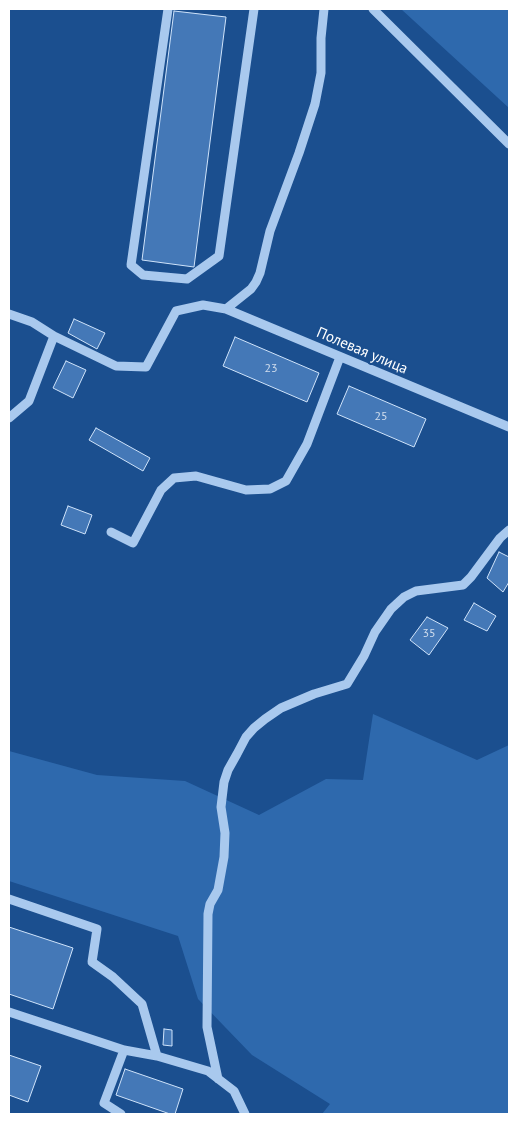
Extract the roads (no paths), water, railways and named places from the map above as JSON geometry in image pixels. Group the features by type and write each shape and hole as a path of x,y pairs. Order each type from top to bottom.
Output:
{"street":[{"path":"168,9 131,265 143,275 187,279 219,256 254,9"},
{"path":"226,309 251,289 260,273 270,231 315,104 321,73 321,38 324,9"},
{"path":"373,9 509,144"},
{"name":"Полевая улица","path":"54,336 116,366 146,367 176,311 203,305 226,309 509,427"},
{"path":"9,314 32,322 54,336 30,400 9,418"},
{"path":"111,532 133,543 161,490 174,478 196,476 246,490 270,489 286,481 307,444 340,357"},
{"path":"218,1079 207,1027 208,914 209,906 218,890 224,857 225,832 221,807 224,782 228,770 246,737 264,719 298,700 347,684 364,656 375,632 391,609 404,597 416,591 463,585 471,578 500,538 509,530"},
{"path":"9,898 97,929 92,962 113,977 142,1004 157,1056"},
{"path":"9,1012 124,1050 157,1056 208,1071 234,1091 245,1114"},
{"path":"121,1114 104,1103 124,1050"}]}
